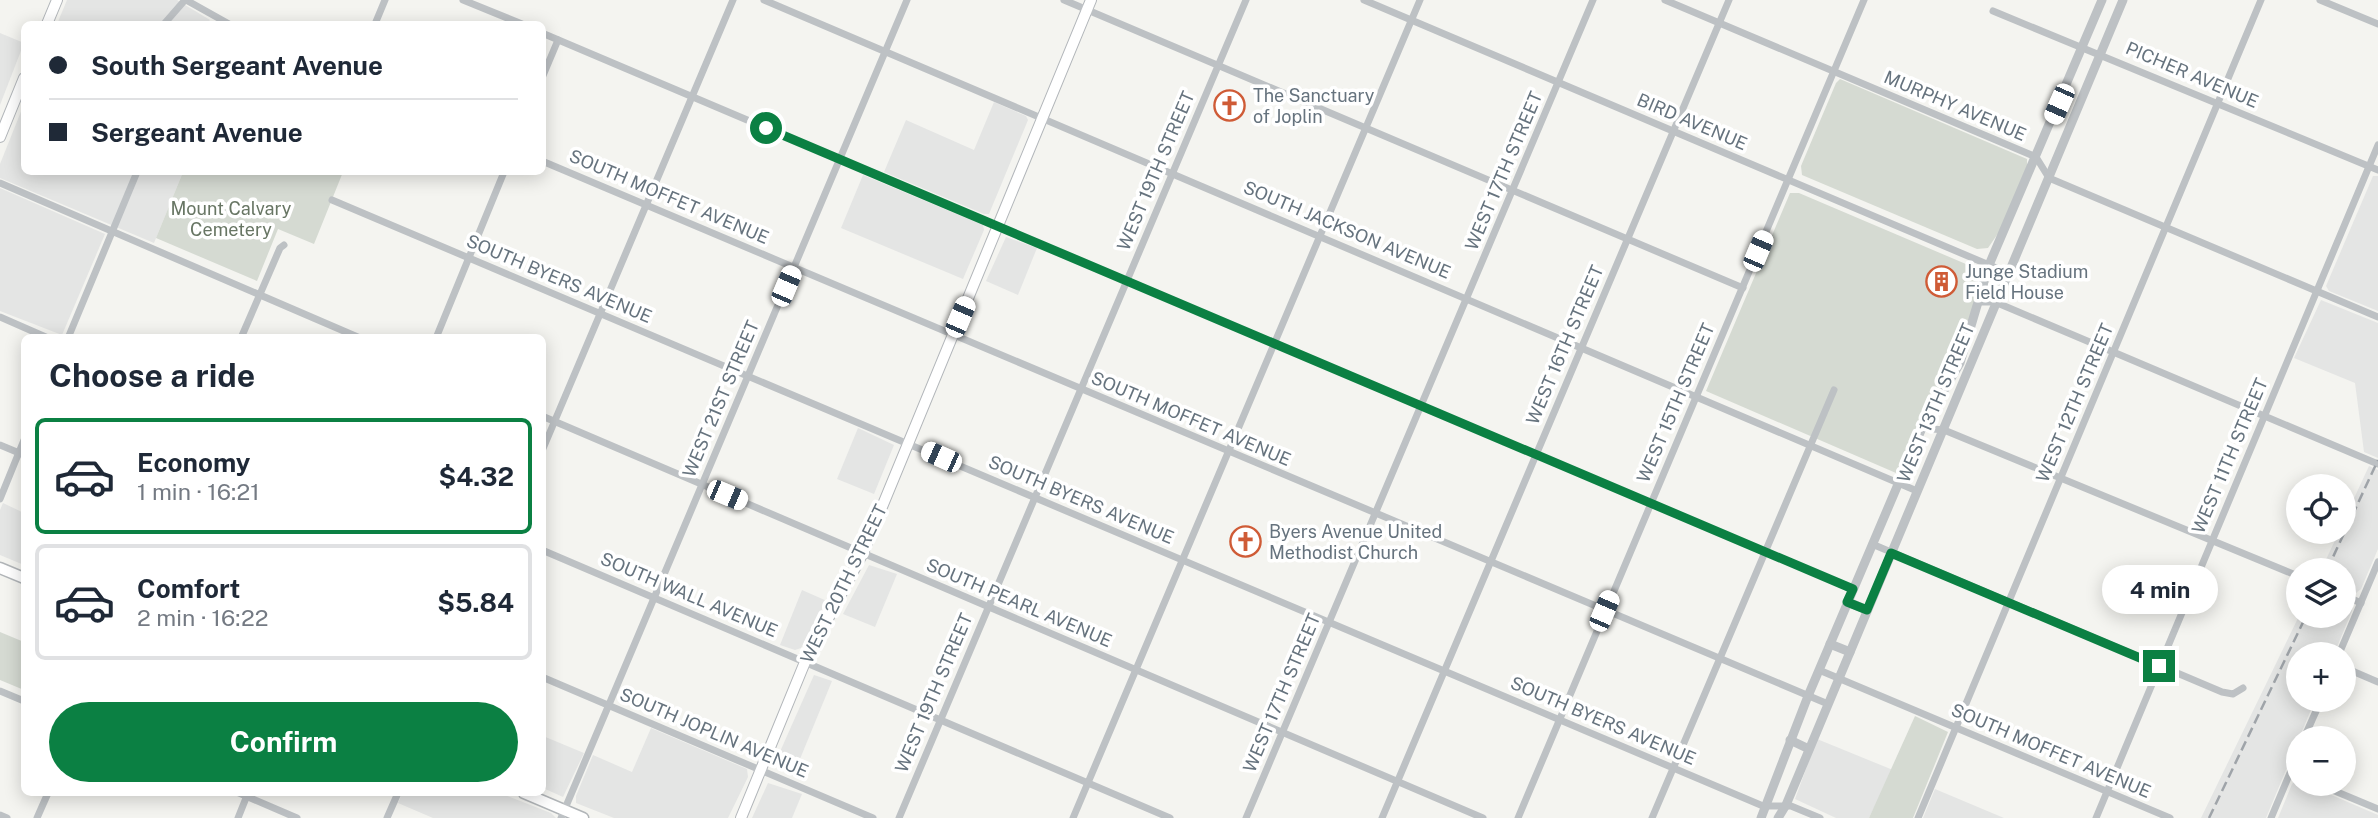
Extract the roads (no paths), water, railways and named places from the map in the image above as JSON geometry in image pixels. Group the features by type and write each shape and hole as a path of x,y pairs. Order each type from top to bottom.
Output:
{"main road":[{"path":"48,21 57,0"},
{"name":"WEST 20TH STREET","path":"741,818 805,662 863,554 1089,5"},
{"path":"0,136 3,120 21,84"},
{"path":"0,568 21,577"},
{"path":"530,796 563,814 583,818"}],"street":[{"path":"167,21 185,0 224,21"},
{"path":"376,21 385,0"},
{"path":"463,0 515,21"},
{"path":"546,442 733,0"},
{"name":"SOUTH JACKSON AVENUE","path":"764,0 1917,491"},
{"name":"WEST 21ST STREET","path":"563,814 907,0"},
{"path":"1064,0 1089,5 1218,65 1743,288"},
{"name":"WEST 19TH STREET","path":"899,818 1246,0"},
{"name":"BIRD AVENUE","path":"1364,0 2008,273"},
{"path":"1073,818 1420,0"},
{"name":"WEST 17TH STREET","path":"1246,818 1594,0"},
{"name":"MURPHY AVENUE","path":"1665,0 2036,157 2049,178"},
{"name":"WEST 16TH STREET","path":"1382,818 1729,0"},
{"name":"WEST 15TH STREET","path":"1518,818 1864,0"},
{"name":"WEST 13TH STREET","path":"1761,818 1763,806 1898,482 1922,428 1959,363 1989,265 2102,0"},
{"name":"WEST 13TH STREET","path":"1778,818 1810,749 2123,0"},
{"name":"WEST 12TH STREET","path":"1919,818 2261,0"},
{"path":"2320,0 2378,24"},
{"name":"PICHER AVENUE","path":"1993,11 2378,170"},
{"path":"546,35 1853,589"},
{"path":"546,68 558,40"},
{"path":"2059,104 2075,113"},
{"name":"WEST 11TH STREET","path":"2096,818 2378,145"},
{"name":"SOUTH MOFFET AVENUE","path":"546,163 1828,704"},
{"path":"70,334 136,175"},
{"path":"438,334 503,175"},
{"path":"2049,178 2378,317"},
{"path":"0,183 351,334"},
{"name":"SOUTH BYERS AVENUE","path":"332,200 1763,806 1786,805 1820,818"},
{"path":"2008,223 2026,231"},
{"path":"243,334 284,245"},
{"path":"1978,302 1995,302 2378,464"},
{"path":"0,317 39,334"},
{"path":"1652,818 1833,390"},
{"name":"SOUTH PEARL AVENUE","path":"546,418 1483,818"},
{"path":"1922,428 1944,430 2286,571"},
{"path":"0,444 21,454"},
{"path":"0,499 21,456"},
{"path":"1872,544 2229,694 2243,688"},
{"name":"SOUTH WALL AVENUE","path":"546,552 1170,818"},
{"path":"2344,642 2378,562"},
{"path":"2356,601 2361,603"},
{"path":"1847,602 1867,610"},
{"path":"1830,644 1850,652"},
{"name":"SOUTH MOFFET AVENUE","path":"1819,670 2170,818"},
{"path":"2356,673 2378,682"},
{"name":"SOUTH JOPLIN AVENUE","path":"546,679 873,818"},
{"path":"0,691 21,700"},
{"path":"1790,740 1810,749"},
{"path":"2271,818 2286,789"},
{"path":"37,818 47,796"},
{"path":"238,818 244,796"},
{"path":"248,796 298,818"},
{"path":"387,818 397,796"},
{"path":"2347,796 2378,809"},
{"path":"0,815 7,818"}],"railway":[{"path":"2333,558 2378,460"},
{"path":"2209,818 2300,628"}],"place":[{"name":"The Sanctuary of Joplin","path":"1230,106"},
{"name":"Junge Stadium Field House","path":"1942,282"},
{"name":"Byers Avenue United Methodist Church","path":"1246,542"}],"park label":[{"name":"Mount Calvary Cemetery","path":"231,220"}]}
